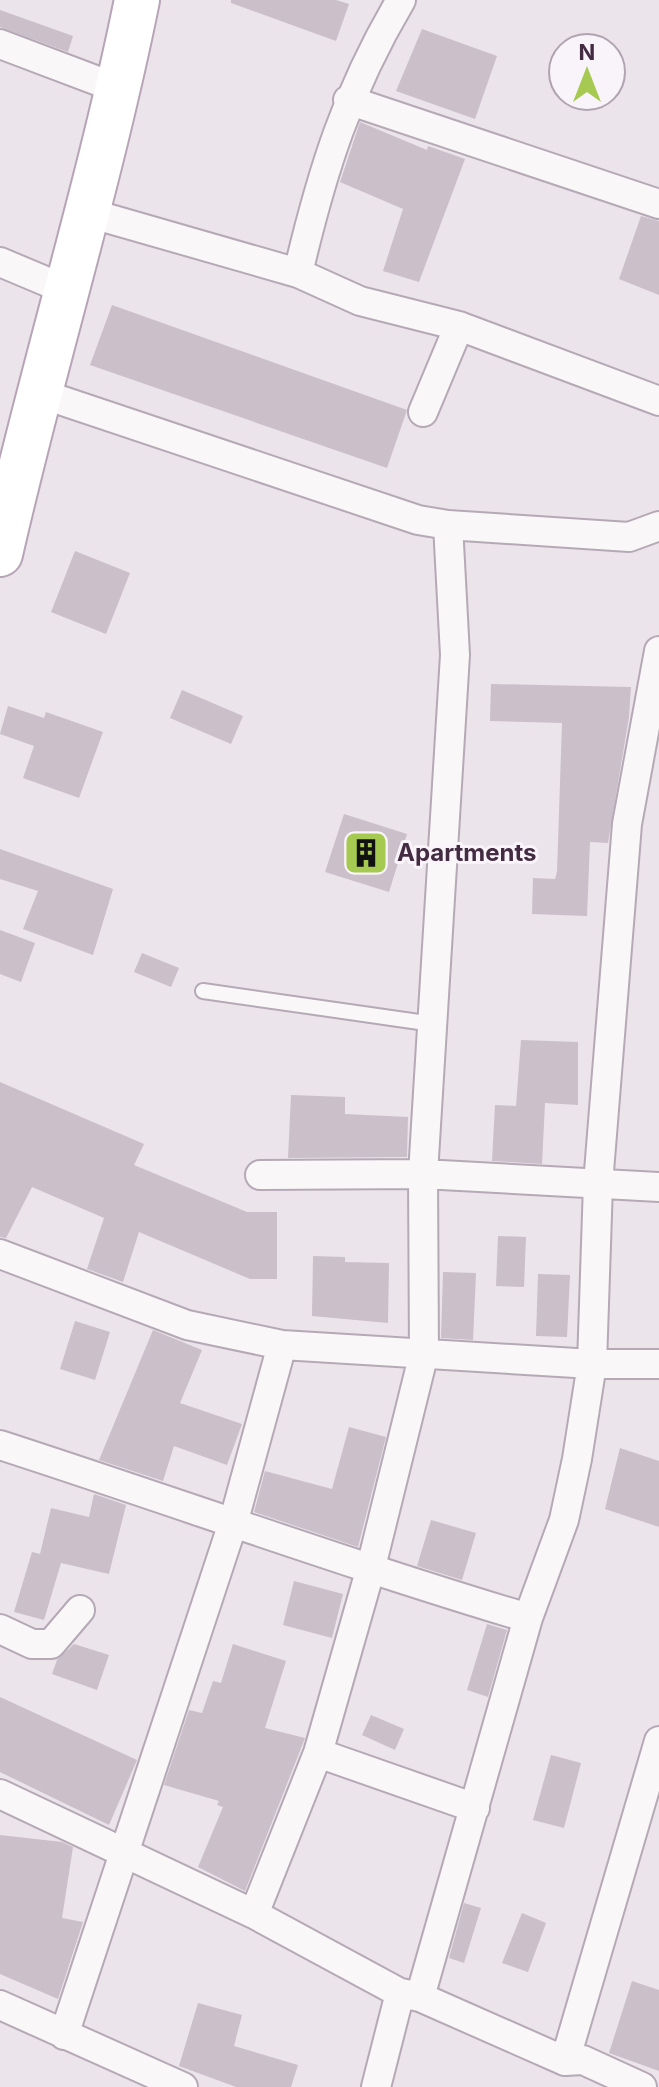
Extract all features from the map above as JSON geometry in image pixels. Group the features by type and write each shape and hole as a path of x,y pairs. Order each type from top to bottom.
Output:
{"main road":[{"path":"0,554 12,447 39,393 69,291 119,89 137,0"}],"street":[{"path":"298,273 318,186 348,100 401,0"},
{"path":"0,44 119,89"},
{"path":"348,100 657,198"},
{"path":"89,213 298,273 360,301 459,326 659,401"},
{"path":"0,262 69,291"},
{"path":"423,412 459,326"},
{"path":"39,393 418,520 448,525 629,537 659,528 659,546"},
{"path":"254,1914 318,1753 370,1571 424,1353 423,1174 455,655 448,525"},
{"path":"376,2087 475,1808 528,1618 564,1520 592,1364 598,1184 630,795 648,763 659,651"},
{"path":"260,1175 423,1174 659,1187"},
{"path":"0,1254 187,1325 282,1345 592,1364 659,1364"},
{"path":"64,2035 127,1853 234,1520 282,1345"},
{"path":"0,1445 234,1520 370,1571 528,1618"},
{"path":"0,1629 32,1644 51,1644 80,1610"},
{"path":"574,2069 659,1741"},
{"path":"318,1753 475,1808"},
{"path":"0,1794 254,1914 410,1995 574,2069 642,2087"},
{"path":"0,2005 183,2087"}],"lane":[{"path":"203,991 433,1024"}],"building":[{"path":"231,0 336,0 349,4 336,41 231,3"},
{"path":"0,10 73,36 68,52 0,27"},
{"path":"422,29 497,56 475,119 396,91"},
{"path":"360,122 427,150 428,146 465,159 419,282 383,271 403,209 340,182"},
{"path":"641,216 659,221 659,295 619,279"},
{"path":"112,305 407,410 387,468 90,365"},
{"path":"75,551 130,573 106,634 51,612"},
{"path":"491,684 631,687 608,843 590,842 587,916 532,914 533,878 555,879 557,872 562,723 490,721"},
{"path":"182,690 243,716 231,744 170,718"},
{"path":"8,706 44,718 46,712 103,732 79,798 23,778 34,746 0,734"},
{"name":"Apartments","path":"344,814 407,834 389,892 325,872"},
{"path":"0,849 113,889 93,955 23,929 38,891 0,879"},
{"path":"0,930 35,943 21,982 0,974"},
{"path":"142,953 179,968 171,987 134,972"},
{"path":"521,1040 578,1042 578,1105 545,1103 542,1164 492,1161 495,1105 516,1106"},
{"path":"0,1082 144,1144 134,1165 247,1212 277,1212 277,1279 250,1279 139,1232 123,1282 87,1269 104,1218 32,1187 6,1238 0,1237"},
{"path":"291,1095 345,1097 345,1114 408,1117 407,1157 288,1158"},
{"path":"498,1236 526,1237 524,1287 496,1286"},
{"path":"313,1256 345,1257 345,1262 389,1263 388,1323 312,1316"},
{"path":"443,1272 476,1273 473,1340 441,1338"},
{"path":"538,1274 570,1275 567,1337 536,1336"},
{"path":"75,1321 110,1332 95,1380 60,1369"},
{"path":"153,1330 202,1350 180,1403 242,1424 227,1465 174,1446 163,1481 99,1460"},
{"path":"349,1427 386,1437 358,1547 254,1512 265,1471 332,1489"},
{"path":"620,1448 659,1461 659,1527 605,1509"},
{"path":"94,1494 126,1505 109,1574 61,1563 44,1620 14,1612 32,1552 40,1554 51,1508 89,1517"},
{"path":"431,1520 476,1533 462,1580 417,1566"},
{"path":"294,1581 343,1594 332,1638 283,1625"},
{"path":"487,1624 507,1630 488,1697 467,1690"},
{"path":"74,1644 109,1655 97,1690 52,1674 57,1660"},
{"path":"233,1644 286,1661 265,1728 305,1738 245,1891 198,1867 223,1807 217,1805 219,1801 164,1785 189,1710 202,1713 213,1681 221,1683"},
{"path":"0,1697 137,1760 109,1825 0,1772"},
{"path":"371,1715 404,1729 395,1750 362,1735"},
{"path":"551,1755 581,1763 564,1828 533,1820"},
{"path":"0,1835 62,1842 73,1847 62,1918 83,1922 58,1999 0,1974"},
{"path":"464,1903 481,1908 464,1963 449,1958"},
{"path":"522,1913 546,1923 528,1972 502,1963"},
{"path":"632,1981 659,1990 659,2071 609,2053"},
{"path":"198,2003 242,2015 234,2046 298,2065 291,2087 236,2087 179,2066"}],"place":[{"name":"Apartments","path":"366,853"}]}
